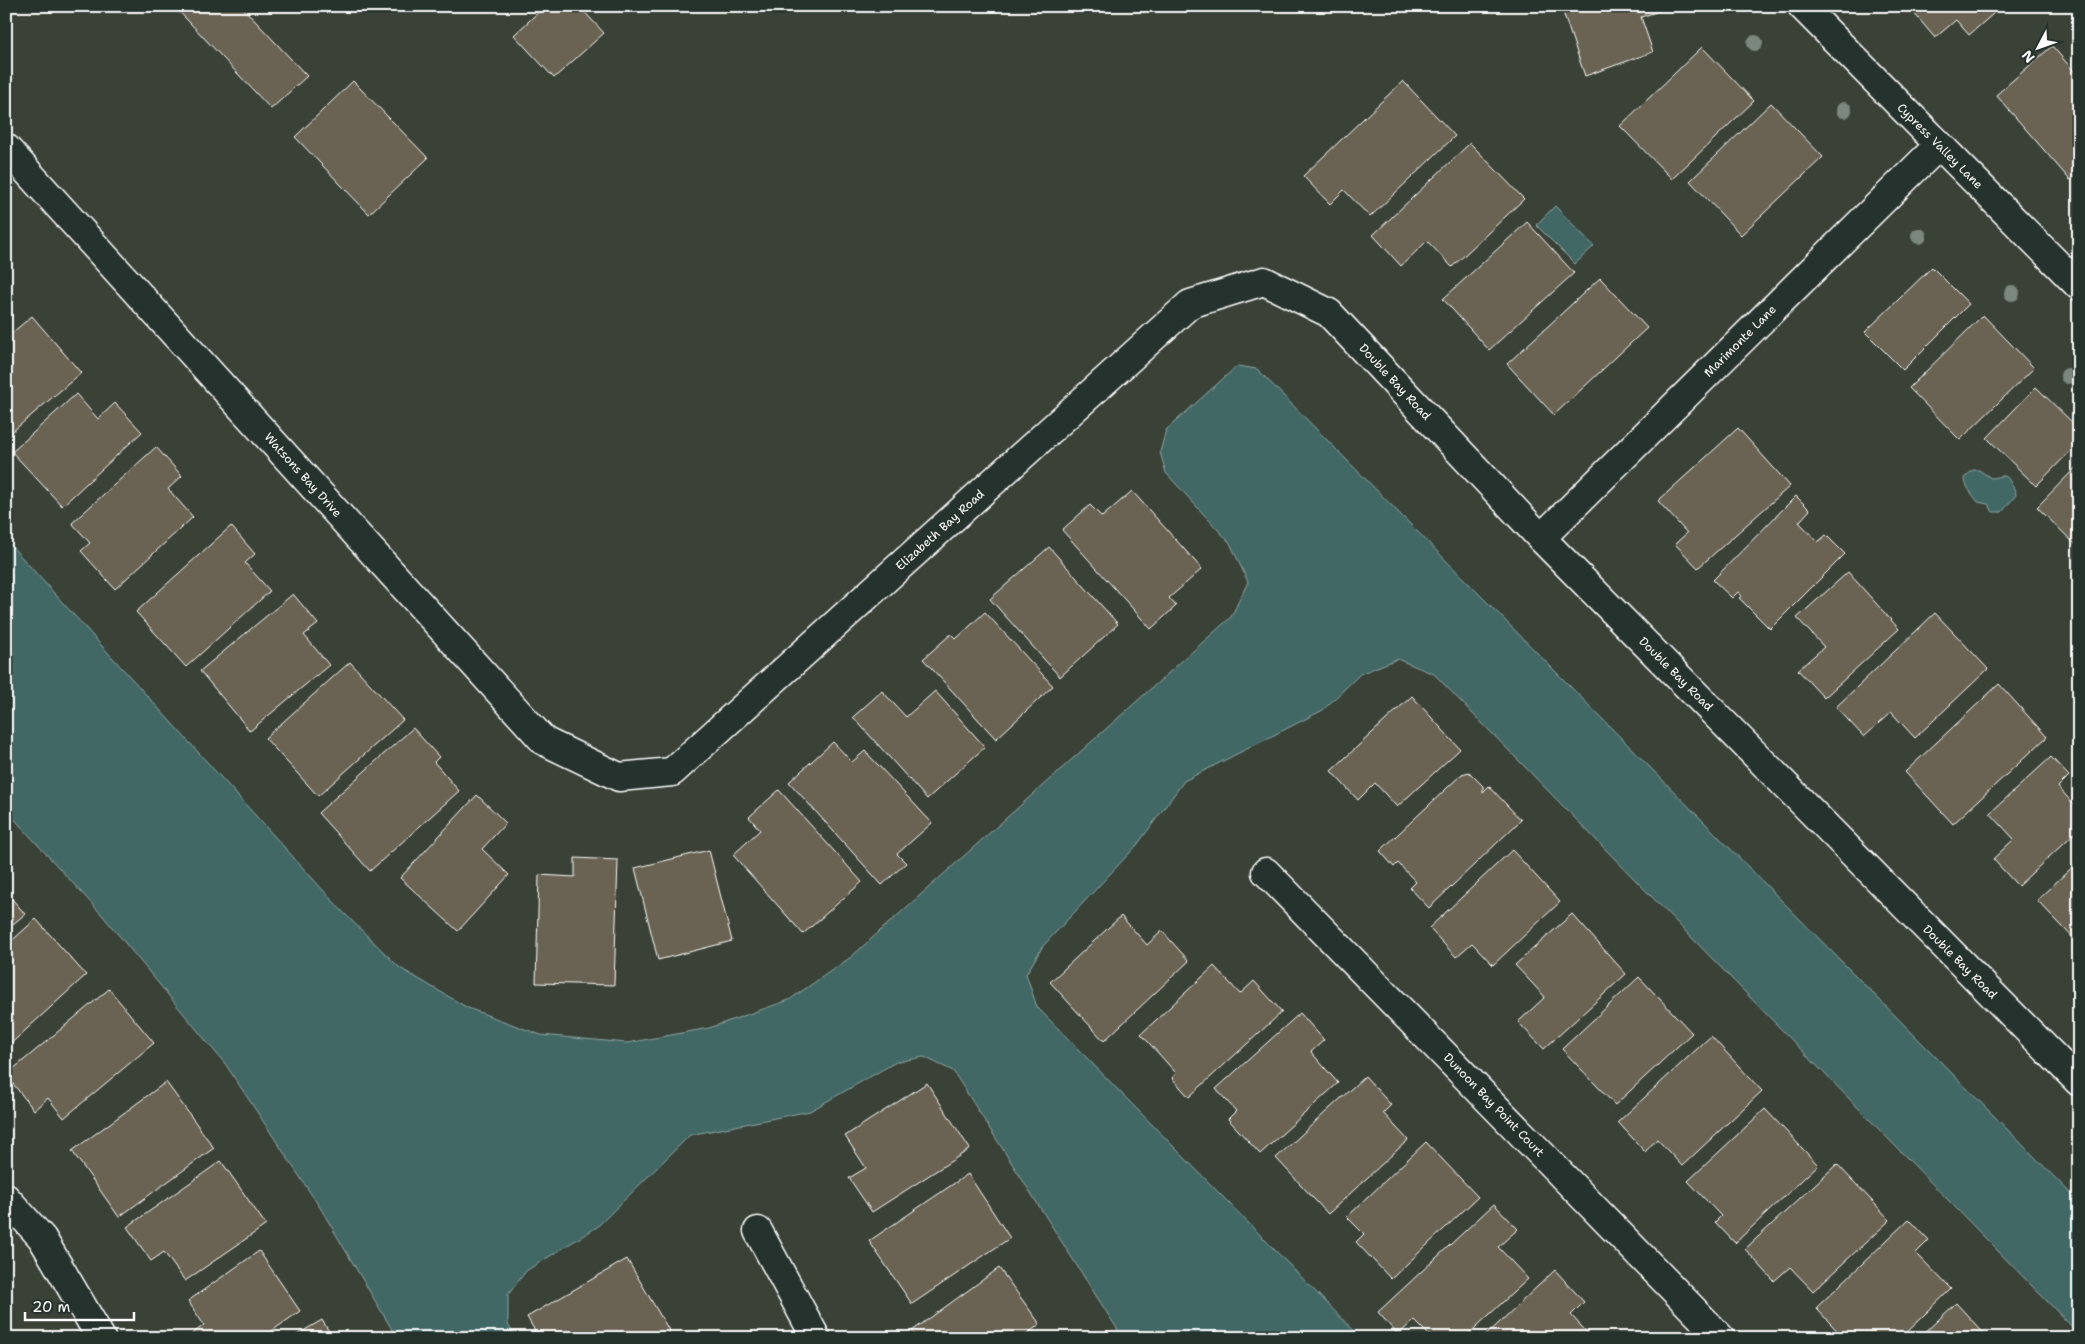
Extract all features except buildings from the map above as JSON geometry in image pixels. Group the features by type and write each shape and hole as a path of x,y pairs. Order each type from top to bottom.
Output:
{"street":[{"name":"Cypress Valley Lane","path":"1802,6 2079,286"},
{"name":"Marimonte Lane","path":"1541,538 1939,145"},
{"name":"Watsons Bay Drive","path":"6,148 544,740 619,777"},
{"name":"Double Bay Road","path":"1264,281 1329,313 1541,538 2079,1082"},
{"name":"Elizabeth Bay Road","path":"619,777 672,772 1190,304 1264,281"},
{"name":"Dunoon Bay Point Court","path":"1266,872 1721,1338"},
{"path":"6,1198 42,1238 101,1338"},
{"path":"758,1231 816,1338"}],"water":[{"path":"1555,206 1594,246 1575,264 1536,225"},
{"path":"1237,366 1257,369 2079,1202 2079,1334 1434,674 1397,659 1360,674 1323,710 1184,781 1137,845 1043,946 1026,974 1037,1007 1361,1338 1123,1338 953,1071 924,1057 896,1062 810,1111 690,1135 597,1227 526,1271 508,1295 508,1324 515,1338 397,1338 321,1209 226,1065 102,915 6,810 6,540 342,911 400,968 468,1008 541,1035 627,1043 709,1028 789,1000 851,957 1231,617 1248,582 1230,543 1166,473 1160,452 1166,430"},
{"path":"1973,470 1979,470 1991,478 2007,477 2016,495 2002,512 1993,512 1988,504 1978,502 1969,490 1965,477"}]}
